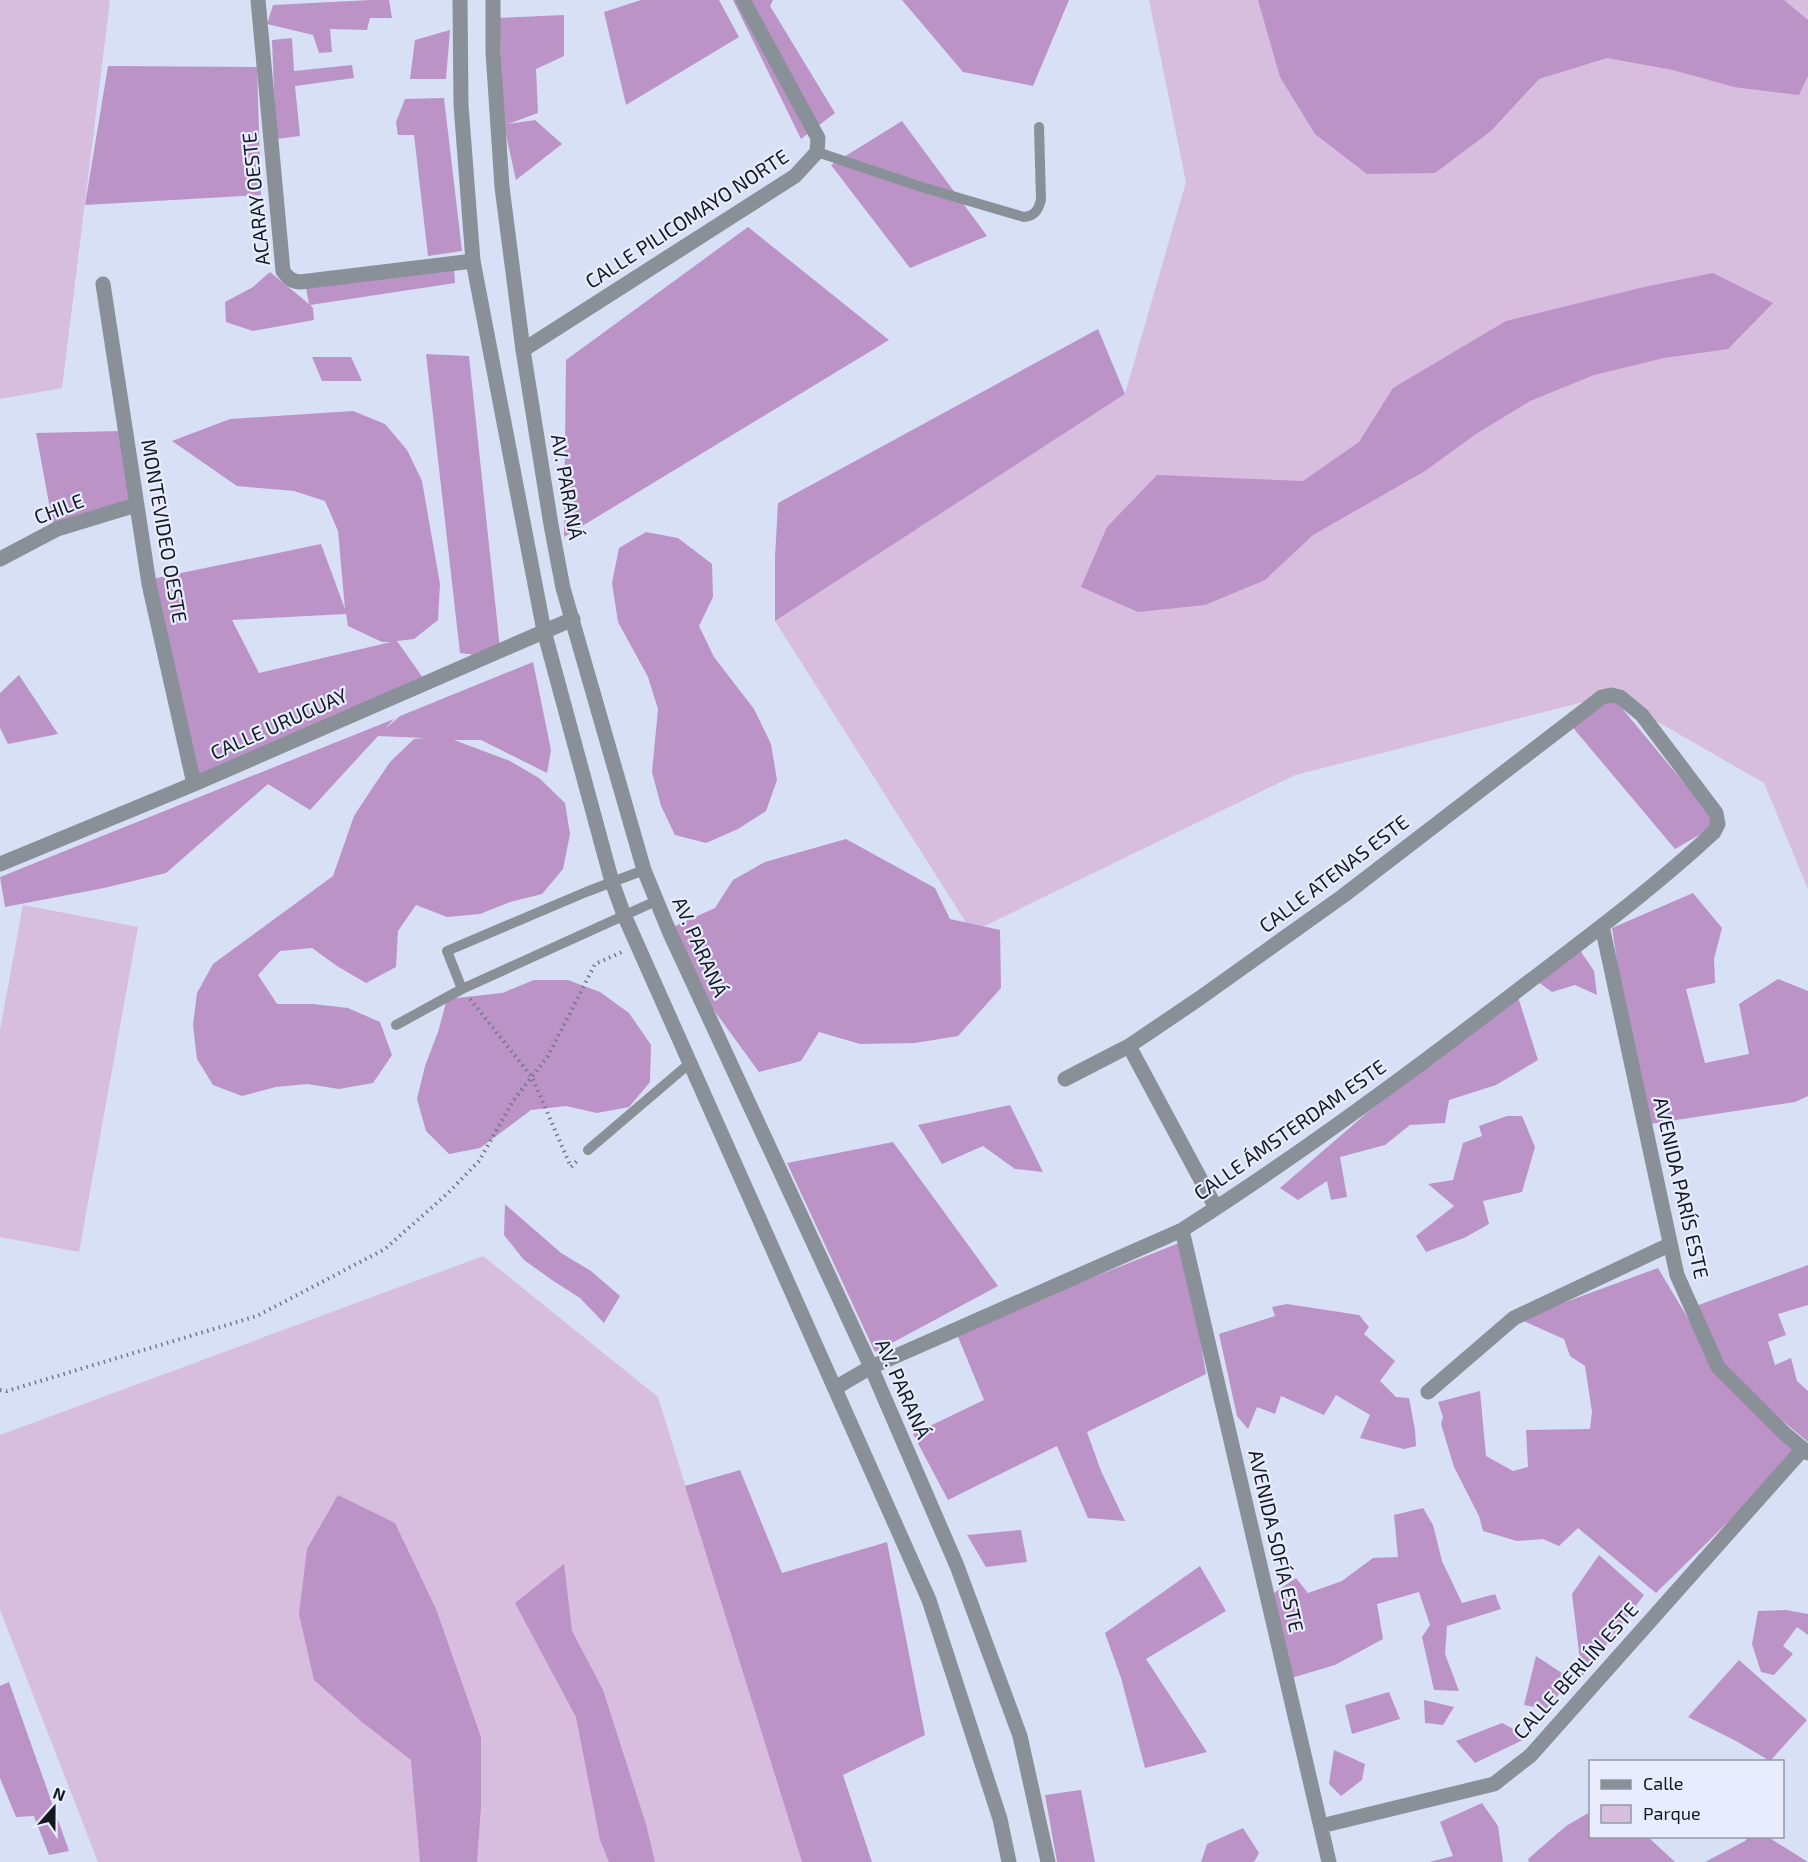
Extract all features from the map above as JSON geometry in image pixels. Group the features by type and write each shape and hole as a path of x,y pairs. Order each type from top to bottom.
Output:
{"street":[{"name":"ACARAY OESTE","path":"258,0 283,271 286,275 291,280 300,282 473,261"},
{"path":"460,0 461,105 473,261 544,631 612,882 624,915 929,1600 1000,1819 1009,1862"},
{"name":"AV. PARANÁ","path":"493,0 493,52 502,187 523,350 550,525 563,588 644,870 656,901 871,1367 957,1566 1020,1736 1048,1862"},
{"name":"CALLE PILICOMAYO NORTE","path":"523,350 795,176 817,152 818,138 743,0"},
{"name":"MONTEVIDEO OESTE","path":"103,284 149,584 194,784"},
{"name":"CHILE","path":"0,559 57,529 136,505"},
{"name":"CALLE URUGUAY","path":"0,864 194,784 573,619"},
{"name":"CALLE ATENAS ESTE","path":"1065,1079 1129,1046 1343,896 1602,697 1611,695 1620,697"},
{"name":"CALLE ÁMSTERDAM ESTE","path":"835,1388 871,1367 1182,1230 1284,1163 1445,1046 1602,926 1701,844 1714,832 1718,824 1716,813 1642,715 1620,697"},
{"name":"AVENIDA PARÍS ESTE","path":"1602,926 1677,1275 1718,1367 1805,1451"},
{"path":"1129,1046 1216,1208"},
{"name":"AVENIDA SOFÍA ESTE","path":"1182,1230 1329,1862"},
{"path":"1428,1392 1514,1318 1669,1245"},
{"name":"CALLE BERLÍN ESTE","path":"1321,1826 1494,1784 1531,1755 1805,1451"}],"lane":[{"path":"817,152 925,188 1024,217 1036,211 1041,200 1039,127"},
{"path":"462,989 447,951 644,870"},
{"path":"396,1025 462,989 656,901"},
{"path":"588,1150 690,1063"}],"path":[{"path":"0,1390 7,1391 257,1316 386,1248 479,1161 513,1101 548,1056 595,964 638,945"},
{"path":"462,989 532,1077 571,1167"}],"green space":[{"path":"0,0 110,0 62,388 0,399"},
{"path":"1149,0 1808,0 1808,889 1764,783 1611,695 1295,775 972,932 775,621 1125,394 1186,182"},
{"path":"23,905 138,927 79,1252 0,1237 0,1030"},
{"path":"483,1256 658,1397 802,1862 98,1862 0,1610 0,1435"}],"shaded area":[{"path":"389,0 392,18 370,18 367,30 330,29 332,52 319,53 313,35 267,24 273,5"},
{"path":"641,0 719,0 739,37 626,105 604,12"},
{"path":"733,0 773,0 770,6 835,113 801,139"},
{"path":"902,0 1069,0 1033,86 963,72"},
{"path":"1258,0 1784,0 1808,20 1808,76 1799,95 1734,87 1673,70 1607,58 1539,79 1491,131 1435,173 1367,174 1315,134 1280,77"},
{"path":"564,15 564,56 536,69 538,113 508,124 535,120 562,144 516,180 504,126 499,18"},
{"path":"450,30 446,79 410,79 415,40"},
{"path":"292,38 294,71 352,65 354,78 295,86 300,136 276,139 272,40"},
{"path":"108,66 257,67 261,195 85,205"},
{"path":"444,98 462,251 428,256 414,135 398,135 396,122 405,99"},
{"path":"902,121 987,236 910,268 831,165"},
{"path":"748,227 889,340 564,537 566,360"},
{"path":"454,268 455,283 310,305 313,308 314,320 253,331 226,322 225,302 253,287 270,272 309,304 306,288"},
{"path":"1713,273 1773,303 1728,349 1664,358 1594,375 1530,401 1476,434 1425,471 1313,535 1265,580 1205,605 1138,612 1081,587 1107,527 1157,475 1303,481 1359,442 1393,388 1506,321 1644,287"},
{"path":"1098,329 1125,394 775,621 778,503"},
{"path":"426,354 469,356 501,658 460,653"},
{"path":"312,357 351,357 362,381 322,381"},
{"path":"353,411 385,424 407,450 422,481 440,584 438,620 414,639 397,641 428,685 197,780 152,579 321,544 345,609 338,531 325,501 294,491 237,486 172,441 230,419","holes":["346,614 348,626 382,642 391,642 259,673 232,620"]},
{"path":"121,431 132,501 53,525 36,433"},
{"path":"646,532 678,538 712,564 713,597 699,626 714,657 754,709 771,744 777,780 766,811 738,829 706,843 675,835 661,806 652,772 658,709 648,677 618,622 612,583 619,548"},
{"path":"533,662 551,750 547,773 481,740 454,740 510,761 539,778 565,803 570,834 563,869 542,894 510,902 480,914 447,917 416,905 398,931 396,967 366,983 312,948 280,951 258,975 277,1004 313,1004 348,1008 380,1022 392,1055 373,1083 339,1089 307,1084 276,1087 242,1096 213,1085 197,1059 193,1025 197,993 213,964 333,876 354,816 371,790 390,762 414,739 425,738 378,736 310,810 268,784 166,873 104,888 5,907 0,877 394,719 385,729 400,716"},
{"path":"19,675 58,734 8,744 0,728 0,693"},
{"path":"1611,695 1718,824 1675,849 1569,723"},
{"path":"846,839 935,888 950,919 1000,930 1001,988 958,1036 915,1043 860,1044 819,1032 801,1061 759,1072 708,1002 673,927 715,908 733,880 765,862"},
{"path":"1693,893 1722,928 1714,959 1715,983 1686,989 1705,1063 1749,1054 1739,1004 1778,979 1808,991 1808,1096 1795,1102 1650,1124 1636,1089 1612,928"},
{"path":"1577,946 1594,971 1597,995 1575,985 1552,992 1534,979"},
{"path":"534,980 568,980 600,992 629,1013 651,1045 650,1082 629,1107 597,1113 566,1106 531,1110 480,1148 449,1154 426,1131 417,1099 425,1066 447,999 502,993"},
{"path":"1518,997 1538,1060 1496,1085 1449,1100 1445,1123 1410,1125 1385,1145 1340,1157 1347,1197 1331,1200 1327,1181 1298,1200 1280,1188 1368,1112"},
{"path":"1010,1105 1043,1172 1015,1169 983,1146 942,1164 918,1125"},
{"path":"1507,1116 1522,1116 1535,1147 1522,1192 1483,1201 1489,1224 1464,1238 1426,1252 1416,1236 1454,1206 1428,1184 1453,1180 1463,1143 1482,1136 1479,1126"},
{"path":"893,1142 998,1286 875,1352 787,1163"},
{"path":"505,1204 561,1253 591,1271 620,1296 604,1323 580,1298 524,1260 504,1235"},
{"path":"1184,1241 1206,1374 1087,1432 1101,1471 1125,1521 1088,1518 1057,1446 948,1500 913,1434 984,1400 956,1332"},
{"path":"1808,1265 1808,1305 1778,1314 1786,1335 1768,1342 1775,1365 1791,1358 1797,1381 1808,1391 1808,1442 1718,1367 1693,1307"},
{"path":"1658,1268 1717,1367 1802,1449 1656,1593 1578,1528 1559,1546 1543,1539 1517,1541 1483,1531 1479,1516 1454,1467 1441,1424 1443,1417 1438,1402 1480,1391 1486,1456 1513,1471 1528,1467 1526,1430 1590,1429 1592,1412 1585,1366 1570,1356 1564,1339 1519,1319"},
{"path":"1287,1304 1359,1315 1369,1327 1364,1334 1395,1361 1380,1381 1396,1397 1409,1398 1416,1446 1404,1449 1360,1438 1370,1415 1336,1395 1324,1415 1281,1396 1275,1414 1257,1407 1248,1429 1237,1416 1219,1334 1275,1316 1272,1307"},
{"path":"740,1470 782,1573 887,1542 925,1735 843,1775 872,1862 802,1862 685,1486"},
{"path":"338,1495 395,1523 436,1609 481,1737 481,1807 477,1862 420,1862 411,1760 362,1722 314,1680 299,1614 307,1549"},
{"path":"1423,1508 1433,1525 1442,1561 1462,1603 1495,1594 1501,1609 1447,1626 1445,1654 1459,1691 1434,1690 1422,1637 1430,1625 1419,1592 1377,1604 1383,1639 1335,1665 1288,1679 1268,1597 1296,1578 1308,1593 1342,1581 1373,1558 1398,1557 1394,1515"},
{"path":"1021,1530 1027,1562 986,1567 967,1535"},
{"path":"1599,1555 1644,1595 1582,1677 1572,1594"},
{"path":"564,1564 572,1631 603,1690 646,1824 655,1862 609,1862 600,1840 576,1717 515,1603"},
{"path":"1200,1566 1226,1611 1146,1659 1207,1752 1145,1768 1121,1678 1105,1633"},
{"path":"1786,1610 1808,1614 1808,1635 1797,1627 1783,1646 1793,1654 1774,1675 1761,1672 1752,1644 1758,1611"},
{"path":"1536,1656 1571,1679 1547,1709 1524,1705"},
{"path":"1739,1660 1807,1720 1771,1760 1768,1760 1688,1717"},
{"path":"9,1682 69,1851 49,1855 34,1816 16,1817 0,1778 0,1686"},
{"path":"1389,1692 1400,1719 1352,1734 1345,1705"},
{"path":"1424,1700 1454,1707 1443,1725 1425,1723"},
{"path":"1502,1723 1529,1737 1475,1763 1456,1741"},
{"path":"1334,1750 1365,1764 1362,1780 1341,1796 1329,1784"},
{"path":"1081,1790 1095,1862 1057,1862 1045,1795"},
{"path":"1482,1803 1498,1826 1503,1862 1429,1862 1453,1856 1440,1822"},
{"path":"1589,1813 1589,1838 1649,1838 1675,1862 1529,1862 1528,1859 1566,1826"},
{"path":"1243,1828 1259,1853 1254,1862 1201,1862 1207,1844"},
{"path":"1747,1838 1770,1838 1808,1862 1705,1862"}]}
